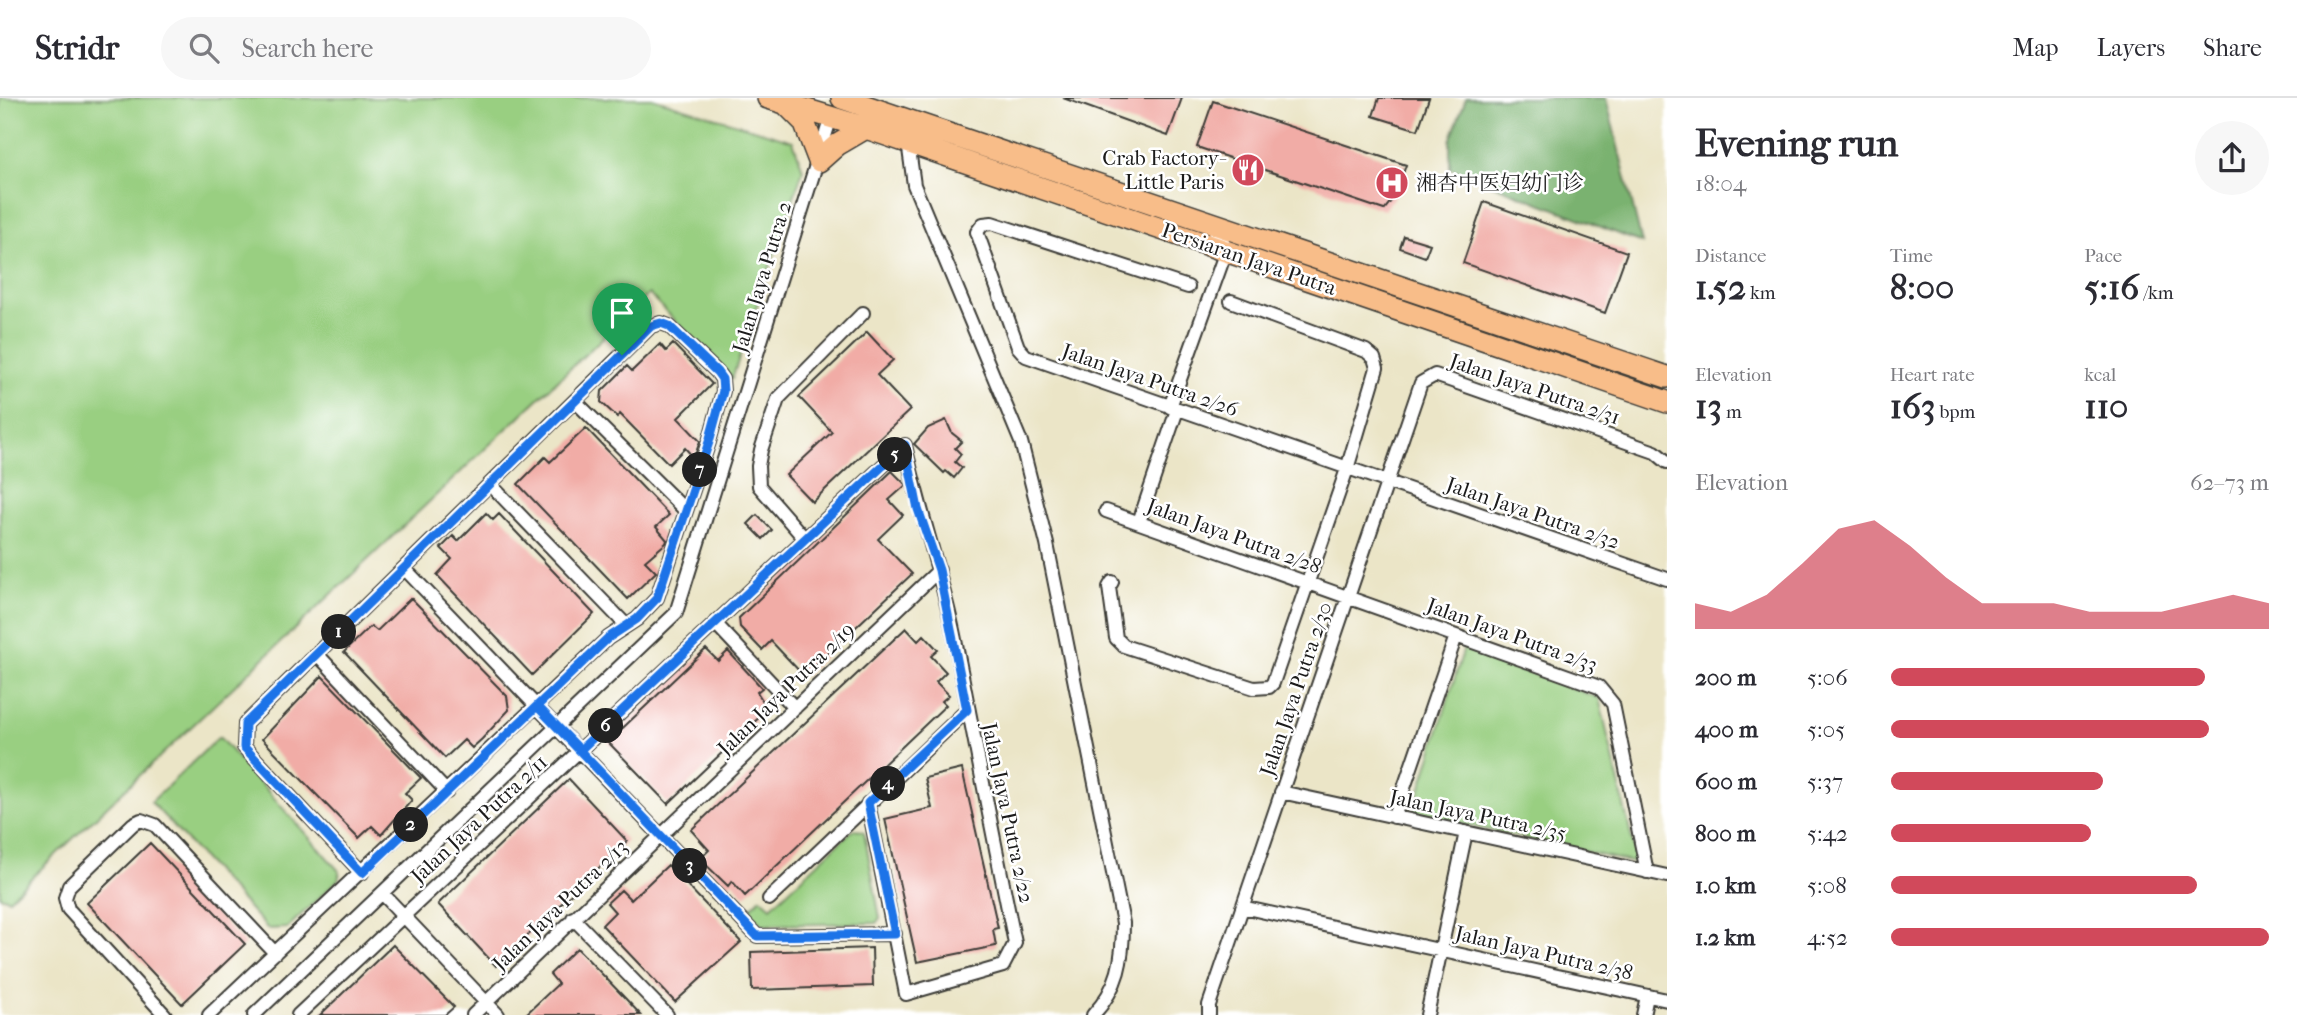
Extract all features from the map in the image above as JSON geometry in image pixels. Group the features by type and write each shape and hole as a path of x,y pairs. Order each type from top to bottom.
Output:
{"main road":[{"path":"813,98 822,103 831,117"},
{"path":"842,98 870,119"},
{"path":"776,101 831,117"},
{"path":"776,101 804,122 818,161 870,119"},
{"path":"831,117 842,109 870,119"},
{"name":"Persiaran Jaya Putra","path":"870,119 908,142 1667,402"},
{"name":"Persiaran Jaya Putra","path":"870,119 1204,221 1667,377"}],"street":[{"name":"Jalan Jaya Putra 2","path":"254,1015 676,612 831,117"},
{"path":"908,142 914,185 1021,442 1046,544 1123,923 1123,954 1119,978 1093,1015"},
{"path":"1139,522 1173,408 1226,251 1222,238 1204,221"},
{"name":"Jalan Jaya Putra 2/26","path":"1188,287 992,223 983,224 977,232 1018,347 1026,356 1387,483"},
{"path":"1112,582 1109,587 1116,638 1124,646 1261,688 1272,683 1347,469 1377,368 1374,358 1366,351 1231,301"},
{"path":"805,539 759,486 758,466 761,450 778,398 863,313"},
{"path":"209,1015 362,873 608,638 657,598 709,442 723,391 722,379 669,326 661,323 651,326 245,724 242,735 244,747 362,873"},
{"name":"Jalan Jaya Putra 2/31","path":"1427,378 1435,375 1580,425 1655,452 1667,462"},
{"name":"Jalan Jaya Putra 2/30","path":"1209,1015 1209,1006 1281,792 1421,383 1427,378"},
{"path":"575,401 686,511"},
{"name":"Jalan Jaya Putra 2/11","path":"298,1015 905,445"},
{"name":"Jalan Jaya Putra 2/22","path":"895,934 906,994 1003,966 1016,943 939,570 918,509 905,445"},
{"name":"Jalan Jaya Putra 2/32","path":"1387,483 1667,579"},
{"path":"490,484 626,625"},
{"name":"Jalan Jaya Putra 2/28","path":"1106,511 1348,597"},
{"path":"404,568 757,936 895,934 868,803"},
{"name":"Jalan Jaya Putra 2/19","path":"660,835 939,570"},
{"name":"Jalan Jaya Putra 2/33","path":"1348,597 1599,687 1607,694 1613,704 1647,872"},
{"path":"715,623 795,708"},
{"path":"1394,817 1456,636"},
{"path":"317,654 447,792"},
{"path":"769,899 967,710"},
{"name":"Jalan Jaya Putra 2/35","path":"1281,792 1667,876"},
{"path":"164,1015 68,909 65,898 69,886 133,824 141,820 155,825 275,953"},
{"name":"Jalan Jaya Putra 2/38","path":"1427,1015 1466,832"},
{"name":"Jalan Jaya Putra 2/13","path":"473,1015 660,835"},
{"path":"382,893 498,1015"},
{"path":"1242,907 1440,948"},
{"path":"573,918 667,1015"},
{"name":"Jalan Jaya Putra 2/38","path":"1440,948 1667,1000"},
{"path":"1643,995 1643,1015"}],"green space":[{"path":"0,98 652,98 793,141 803,170 732,379 649,294 9,899 0,896"},
{"path":"1466,98 1606,98 1642,243 1450,168 1450,141"},
{"path":"1464,648 1599,698 1635,853 1635,863 1413,813"},
{"path":"219,737 340,872 338,880 287,928 268,929 151,802"},
{"path":"854,829 864,832 880,918 876,923 763,925 747,912 761,898 771,907"}],"building":[{"path":"1063,98 1182,98 1168,136"},
{"path":"1379,98 1429,98 1418,130 1373,116"},
{"path":"1213,101 1406,165 1395,196 1384,210 1197,147"},
{"path":"1484,202 1627,252 1605,313 1463,263"},
{"path":"1404,236 1430,244 1425,257 1400,248"},
{"path":"867,332 893,360 877,375 910,410 812,502 786,475 832,432 799,397"},
{"path":"660,344 666,351 673,344 712,384 678,418 700,441 694,458 685,448 669,464 620,414 617,417 601,402 602,391 627,366 632,371"},
{"path":"946,420 952,433 962,441 955,448 961,454 955,462 962,468 954,478 946,471 944,473 914,444 928,428"},
{"path":"586,428 669,515 656,527 667,540 666,543 645,561 656,572 628,599 518,484 545,457 550,462"},
{"path":"892,471 906,485 889,500 903,515 878,539 912,574 804,676 771,641 762,650 740,627 739,618"},
{"path":"486,513 493,520 499,514 594,614 532,675 437,575 452,559 441,548 453,536 458,541"},
{"path":"757,515 772,530 763,539 748,524"},
{"path":"411,598 507,696 509,710 482,739 472,748 464,740 445,758 344,652 371,626 377,631"},
{"path":"906,628 918,641 924,635 938,650 931,656 946,672 936,682 949,695 942,701 946,705 745,896 732,881 728,886 700,859 709,850 691,830"},
{"path":"706,649 718,661 728,651 762,688 757,692 768,709 668,804 608,742"},
{"path":"322,676 421,778 405,793 412,800 381,835 372,826 359,838 262,739"},
{"path":"962,769 998,928 993,929 996,946 917,962 885,819 932,808 925,778"},
{"path":"569,779 627,841 496,966 438,904"},
{"path":"150,843 245,944 182,1004 87,903"},
{"path":"668,865 741,942 675,1002 602,925 615,912 607,903 621,890 631,900"},
{"path":"393,945 454,1007 445,1015 320,1015"},
{"path":"577,948 641,1015 525,1015 558,984 550,974"},
{"path":"872,948 873,986 752,990 751,952"}],"place":[{"name":"Crab Factory- Little Paris","path":"1248,170"},
{"name":"湘杏中医妇幼门诊","path":"1392,183"}],"route":[{"path":"622,355 245,724 242,735 244,747 362,873 537,706 757,936 895,934 868,803 967,710 939,570 918,509 905,445 580,750 537,706 608,638 637,619 657,598 709,442 723,391 722,379 717,372 669,326 661,323 651,326 622,355"}]}
